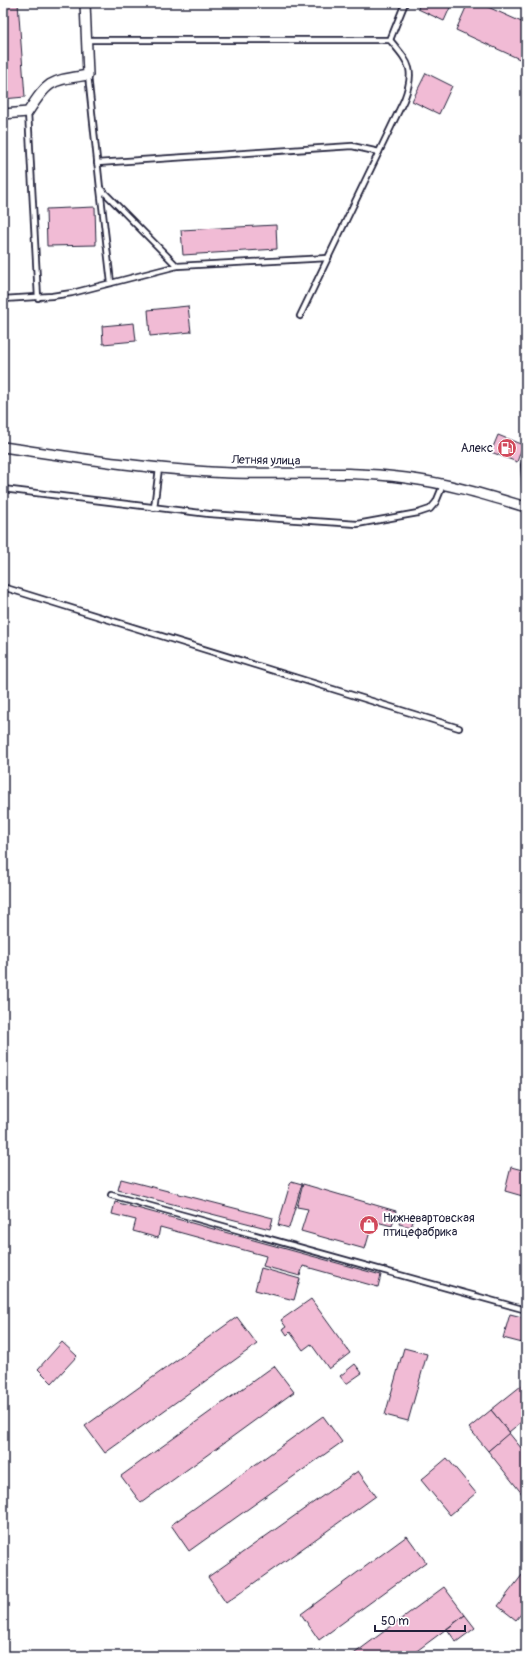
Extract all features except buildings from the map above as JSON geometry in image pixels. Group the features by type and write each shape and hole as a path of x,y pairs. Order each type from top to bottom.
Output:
{"street":[{"path":"3,114 28,112 48,85 60,79 88,75 85,3"},
{"name":"Летняя улица","path":"3,447 159,468 212,472 338,473 405,478 444,485 526,507"}],"lane":[{"path":"390,40 406,3"},
{"path":"86,40 390,40 407,60 410,71 410,85 300,316"},
{"path":"88,75 111,283"},
{"path":"28,112 38,298"},
{"path":"97,163 352,146 379,152"},
{"path":"100,188 177,266"},
{"path":"3,299 38,298 72,293 177,266 328,258"},
{"path":"526,458 524,465 526,492"},
{"path":"154,508 159,468"},
{"path":"3,489 209,514 357,524 418,513 430,509 436,502 444,485"},
{"path":"3,587 459,728"},
{"path":"111,1195 526,1310"}],"place":[{"name":"Алекс","path":"507,448"},
{"name":"Нижневартовская птицефабрика","path":"369,1225"}]}
